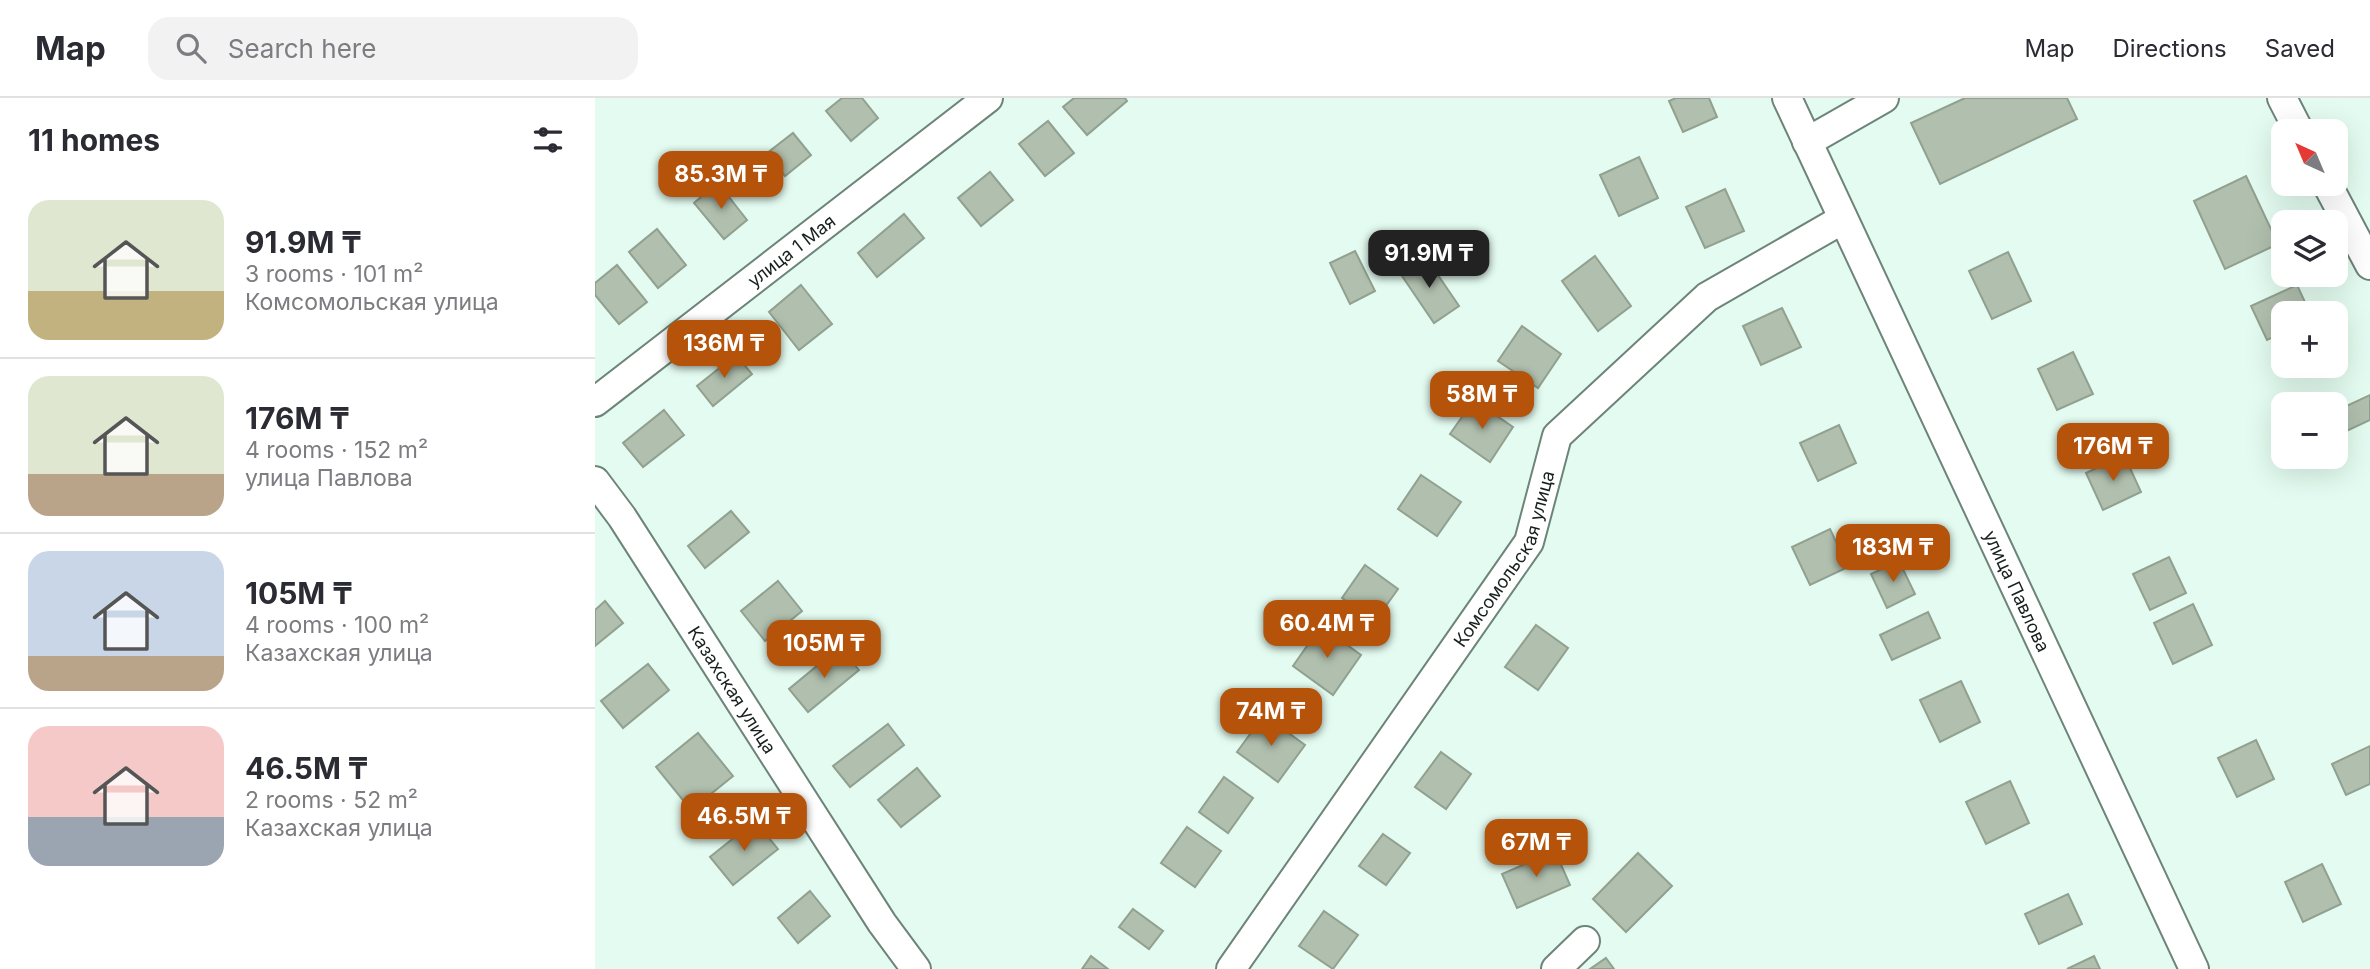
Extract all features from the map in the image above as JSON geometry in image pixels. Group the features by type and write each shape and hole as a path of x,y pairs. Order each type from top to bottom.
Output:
{"street":[{"name":"улица 1 Мая","path":"595,402 988,98"},
{"name":"улица Павлова","path":"1787,98 2194,969"},
{"path":"1807,142 1884,98"},
{"path":"2282,98 2293,119"},
{"path":"2333,196 2370,265"},
{"name":"Комсомольская улица","path":"1231,969 1529,542 1557,436 1707,297 1843,219"},
{"name":"Казахская улица","path":"595,481 622,517 882,923 916,969"},
{"path":"1556,969 1584,941"}],"building":[{"path":"842,98 862,98 878,118 851,141 826,111"},
{"path":"1074,98 1125,98 1127,101 1087,135 1063,107"},
{"path":"1676,98 1709,98 1717,117 1683,132 1669,101"},
{"path":"1965,98 2067,98 2077,119 1940,184 1911,123"},
{"path":"1048,121 1074,153 1045,176 1019,144"},
{"path":"793,133 811,155 785,176 766,154"},
{"path":"1639,157 1658,198 1619,216 1600,175"},
{"path":"990,172 1013,200 981,226 958,198"},
{"path":"2246,176 2271,229 2271,247 2225,269 2194,201"},
{"path":"718,183 747,220 724,239 694,203"},
{"path":"1725,189 1744,231 1705,248 1686,207"},
{"path":"904,214 924,238 877,277 858,253"},
{"path":"657,229 686,265 658,288 629,252"},
{"path":"1355,251 1375,291 1350,304 1330,263"},
{"path":"2008,252 2031,301 1992,319 1969,271"},
{"path":"1425,256 1459,306 1434,323 1400,273"},
{"path":"1595,256 1631,306 1598,331 1562,281"},
{"path":"617,265 647,302 619,324 595,295 595,283"},
{"path":"801,285 832,324 799,350 769,312"},
{"path":"2293,287 2298,287 2304,301 2271,301 2271,338 2267,340 2251,306"},
{"path":"1782,308 1801,347 1761,365 1743,326"},
{"path":"1522,326 1561,354 1538,388 1498,361"},
{"path":"2073,352 2093,394 2057,410 2038,369"},
{"path":"736,355 752,374 713,406 697,386"},
{"path":"2370,395 2370,420 2348,430 2348,405"},
{"path":"1474,400 1513,427 1490,462 1450,434"},
{"path":"664,410 684,435 643,467 623,443"},
{"path":"1839,425 1856,463 1818,481 1800,443"},
{"path":"2124,455 2141,492 2103,510 2086,473"},
{"path":"1421,475 1461,502 1437,536 1398,509"},
{"path":"731,511 749,532 705,568 688,546"},
{"path":"1830,529 1848,567 1810,585 1792,547"},
{"path":"2169,557 2186,593 2150,610 2133,574"},
{"path":"1899,561 1915,594 1887,608 1871,574"},
{"path":"1365,565 1398,589 1375,621 1342,598"},
{"path":"778,581 802,611 765,641 741,611"},
{"path":"605,601 623,623 595,646 595,610"},
{"path":"2193,604 2212,645 2173,664 2154,623"},
{"path":"1928,612 1940,638 1892,660 1880,635"},
{"path":"1536,625 1568,648 1538,690 1505,667"},
{"path":"1321,626 1361,655 1333,695 1293,666"},
{"path":"840,647 859,670 808,712 789,689"},
{"path":"648,664 669,690 623,728 601,701"},
{"path":"1961,681 1980,722 1940,742 1920,700"},
{"path":"1264,715 1305,745 1278,782 1237,752"},
{"path":"888,724 904,745 850,787 833,766"},
{"path":"698,733 733,776 691,810 656,767"},
{"path":"2256,740 2274,779 2237,797 2218,758"},
{"path":"2370,746 2370,784 2346,795 2332,764"},
{"path":"1441,752 1471,774 1446,809 1415,787"},
{"path":"917,768 940,796 901,827 878,800"},
{"path":"1224,777 1253,798 1228,833 1199,812"},
{"path":"2010,781 2029,823 1986,844 1966,802"},
{"path":"755,821 778,849 733,885 710,857"},
{"path":"1187,827 1221,851 1195,887 1161,863"},
{"path":"1383,834 1410,853 1386,885 1359,866"},
{"path":"1555,851 1570,885 1517,908 1502,874"},
{"path":"1638,853 1672,886 1626,932 1593,899"},
{"path":"2322,864 2341,904 2303,922 2285,882"},
{"path":"810,891 830,916 798,943 778,918"},
{"path":"2068,894 2082,924 2039,944 2025,914"},
{"path":"1133,909 1163,931 1149,949 1119,927"},
{"path":"1324,911 1358,935 1333,969 1299,946"},
{"path":"1091,956 1108,969 1082,969"},
{"path":"2094,956 2100,969 2067,969"},
{"path":"1606,958 1614,969 1590,969"}]}
